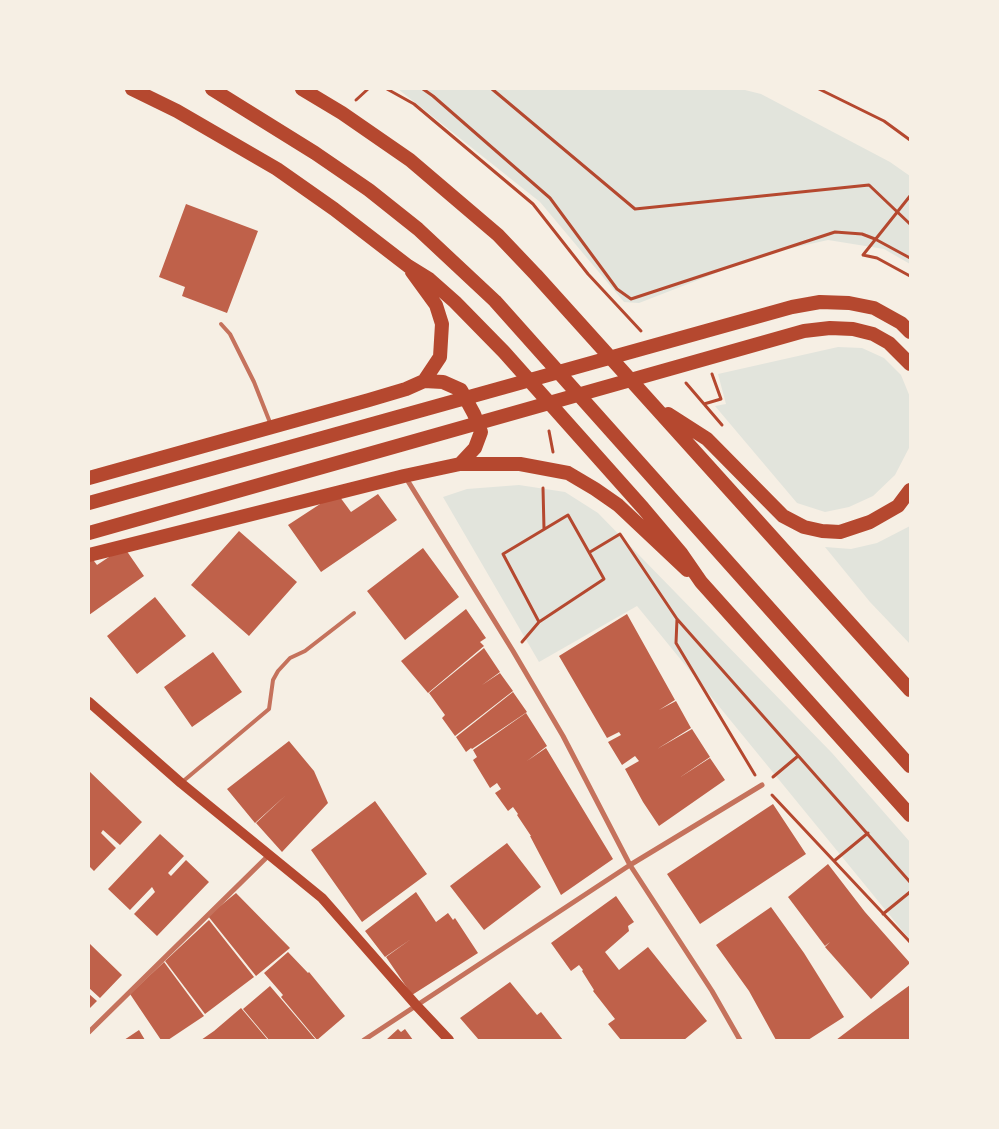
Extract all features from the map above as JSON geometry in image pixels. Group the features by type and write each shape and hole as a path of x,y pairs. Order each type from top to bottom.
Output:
{"highway":[{"path":"132,89 186,116 277,169 334,209 408,266 429,279 455,302 504,352 681,553 701,582 910,815"},
{"path":"212,89 315,153 369,190 418,229 495,301 910,766"},
{"path":"302,89 342,113 410,160 498,235 910,690"},
{"path":"408,266 436,305 442,324 440,357 424,381"},
{"path":"89,503 792,307 820,302 849,303 874,308 901,323 910,332"},
{"path":"89,533 804,331 830,328 853,329 873,334 889,343 910,364"},
{"path":"89,478 369,400 406,389 424,381 443,382 461,390 474,414 481,432 475,448 460,464"},
{"path":"652,404 707,439 784,516 804,527 840,532 870,522 898,506 910,490"},
{"path":"89,555 404,476 460,464 520,464 568,473 618,505 701,582"}],"main road":[{"path":"90,707 322,898 449,1040"}],"street":[{"path":"404,476 513,651 563,736 630,865 712,991 740,1040"},
{"path":"364,1040 630,865 762,785"},
{"path":"89,1032 269,854"}],"lane":[{"path":"222,324 230,334 254,382 272,427"},
{"path":"181,782 269,709 274,680 278,671 290,658 305,651 354,613"}],"path":[{"path":"388,89 414,104 533,204 588,274 647,338"},
{"path":"423,89 434,96 550,198 617,289 631,299 835,232 862,234 910,258"},
{"path":"492,89 635,209 868,185 910,224"},
{"path":"819,89 884,121 910,140"},
{"path":"910,196 864,255 877,258 910,276"},
{"path":"685,382 704,404 721,399 711,372"},
{"path":"513,651 539,622 604,579 568,515 503,554 539,622"},
{"path":"590,552 620,534 677,619 910,882"},
{"path":"677,619 676,643 750,769 762,785 910,942"},
{"path":"762,785 798,756"},
{"path":"834,861 868,833"},
{"path":"883,914 910,892"}],"shaded area":[{"path":"398,89 741,89 761,94 890,162 910,176 910,264 884,249 828,240 765,254 639,303 624,302 540,202"},
{"path":"838,347 862,348 884,358 901,375 910,397 910,446 895,475 873,496 849,507 825,512 797,503 715,406 726,404 718,374"},
{"path":"519,485 565,492 598,513 832,753 910,842 910,940 637,606 539,662 443,497 467,489"},
{"path":"910,526 910,644 870,602 825,547 851,549 877,543"}],"building":[{"path":"186,204 258,231 227,313 182,296 185,287 159,277"},
{"path":"337,493 351,512 378,494 397,520 321,572 288,525"},
{"path":"239,531 297,582 249,636 191,585"},
{"path":"124,547 144,576 89,615 89,558 91,557 97,565"},
{"path":"423,548 459,597 405,640 367,591"},
{"path":"155,597 186,636 137,674 107,636"},
{"path":"466,609 486,638 480,642 484,646 428,693 401,661"},
{"path":"627,614 675,700 659,710 676,701 691,728 657,749 692,729 710,757 679,778 710,758 725,780 659,826 625,769 639,761 635,756 622,765 608,742 621,735 619,732 607,738 559,656"},
{"path":"484,648 500,672 482,685 500,673 513,691 455,736 442,718 445,715 429,693"},
{"path":"213,652 242,692 192,727 164,687"},
{"path":"513,692 527,712 466,752 456,737"},
{"path":"526,713 547,746 527,761 546,748 613,859 561,895 518,814 513,807 508,811 495,793 501,789 497,783 490,788 473,760 477,757 473,750"},
{"path":"289,741 314,771 328,803 282,852 256,823 286,795 255,823 227,789"},
{"path":"89,771 142,822 120,845 103,830 101,833 116,848 94,871 89,866"},
{"path":"375,801 427,874 362,922 311,850"},
{"path":"773,804 806,854 700,924 667,874"},
{"path":"160,834 184,856 168,873 171,876 186,860 209,882 157,936 134,914 155,892 152,887 130,910 108,889"},
{"path":"507,843 541,887 484,930 450,886"},
{"path":"828,864 865,912 910,963 871,999 825,947 830,942 825,946 788,897"},
{"path":"416,892 436,922 448,913 453,920 455,918 478,953 412,995 386,957 411,939 385,957 365,931"},
{"path":"236,893 290,948 256,976 208,916"},
{"path":"616,896 634,922 628,926 629,931 605,952 619,970 648,947 707,1021 684,1040 621,1040 608,1024 615,1019 593,991 583,970 579,965 571,971 551,943"},
{"path":"771,907 804,953 844,1017 808,1040 776,1040 749,991 716,945"},
{"path":"209,920 254,977 205,1014 165,961"},
{"path":"89,943 122,975 100,998 89,988"},
{"path":"288,952 309,972 345,1016 317,1040 281,997 283,995 264,973"},
{"path":"164,962 204,1016 168,1040 161,1040 130,994"},
{"path":"510,982 537,1015 541,1012 563,1040 479,1040 460,1018"},
{"path":"910,985 910,1040 836,1040 873,1012"},
{"path":"270,986 316,1040 269,1040 243,1009"},
{"path":"89,994 97,1001 89,1009"},
{"path":"241,1008 268,1040 201,1040 214,1031"},
{"path":"398,1029 401,1032 405,1029 413,1040 386,1040"},
{"path":"139,1030 145,1040 124,1040"}]}
